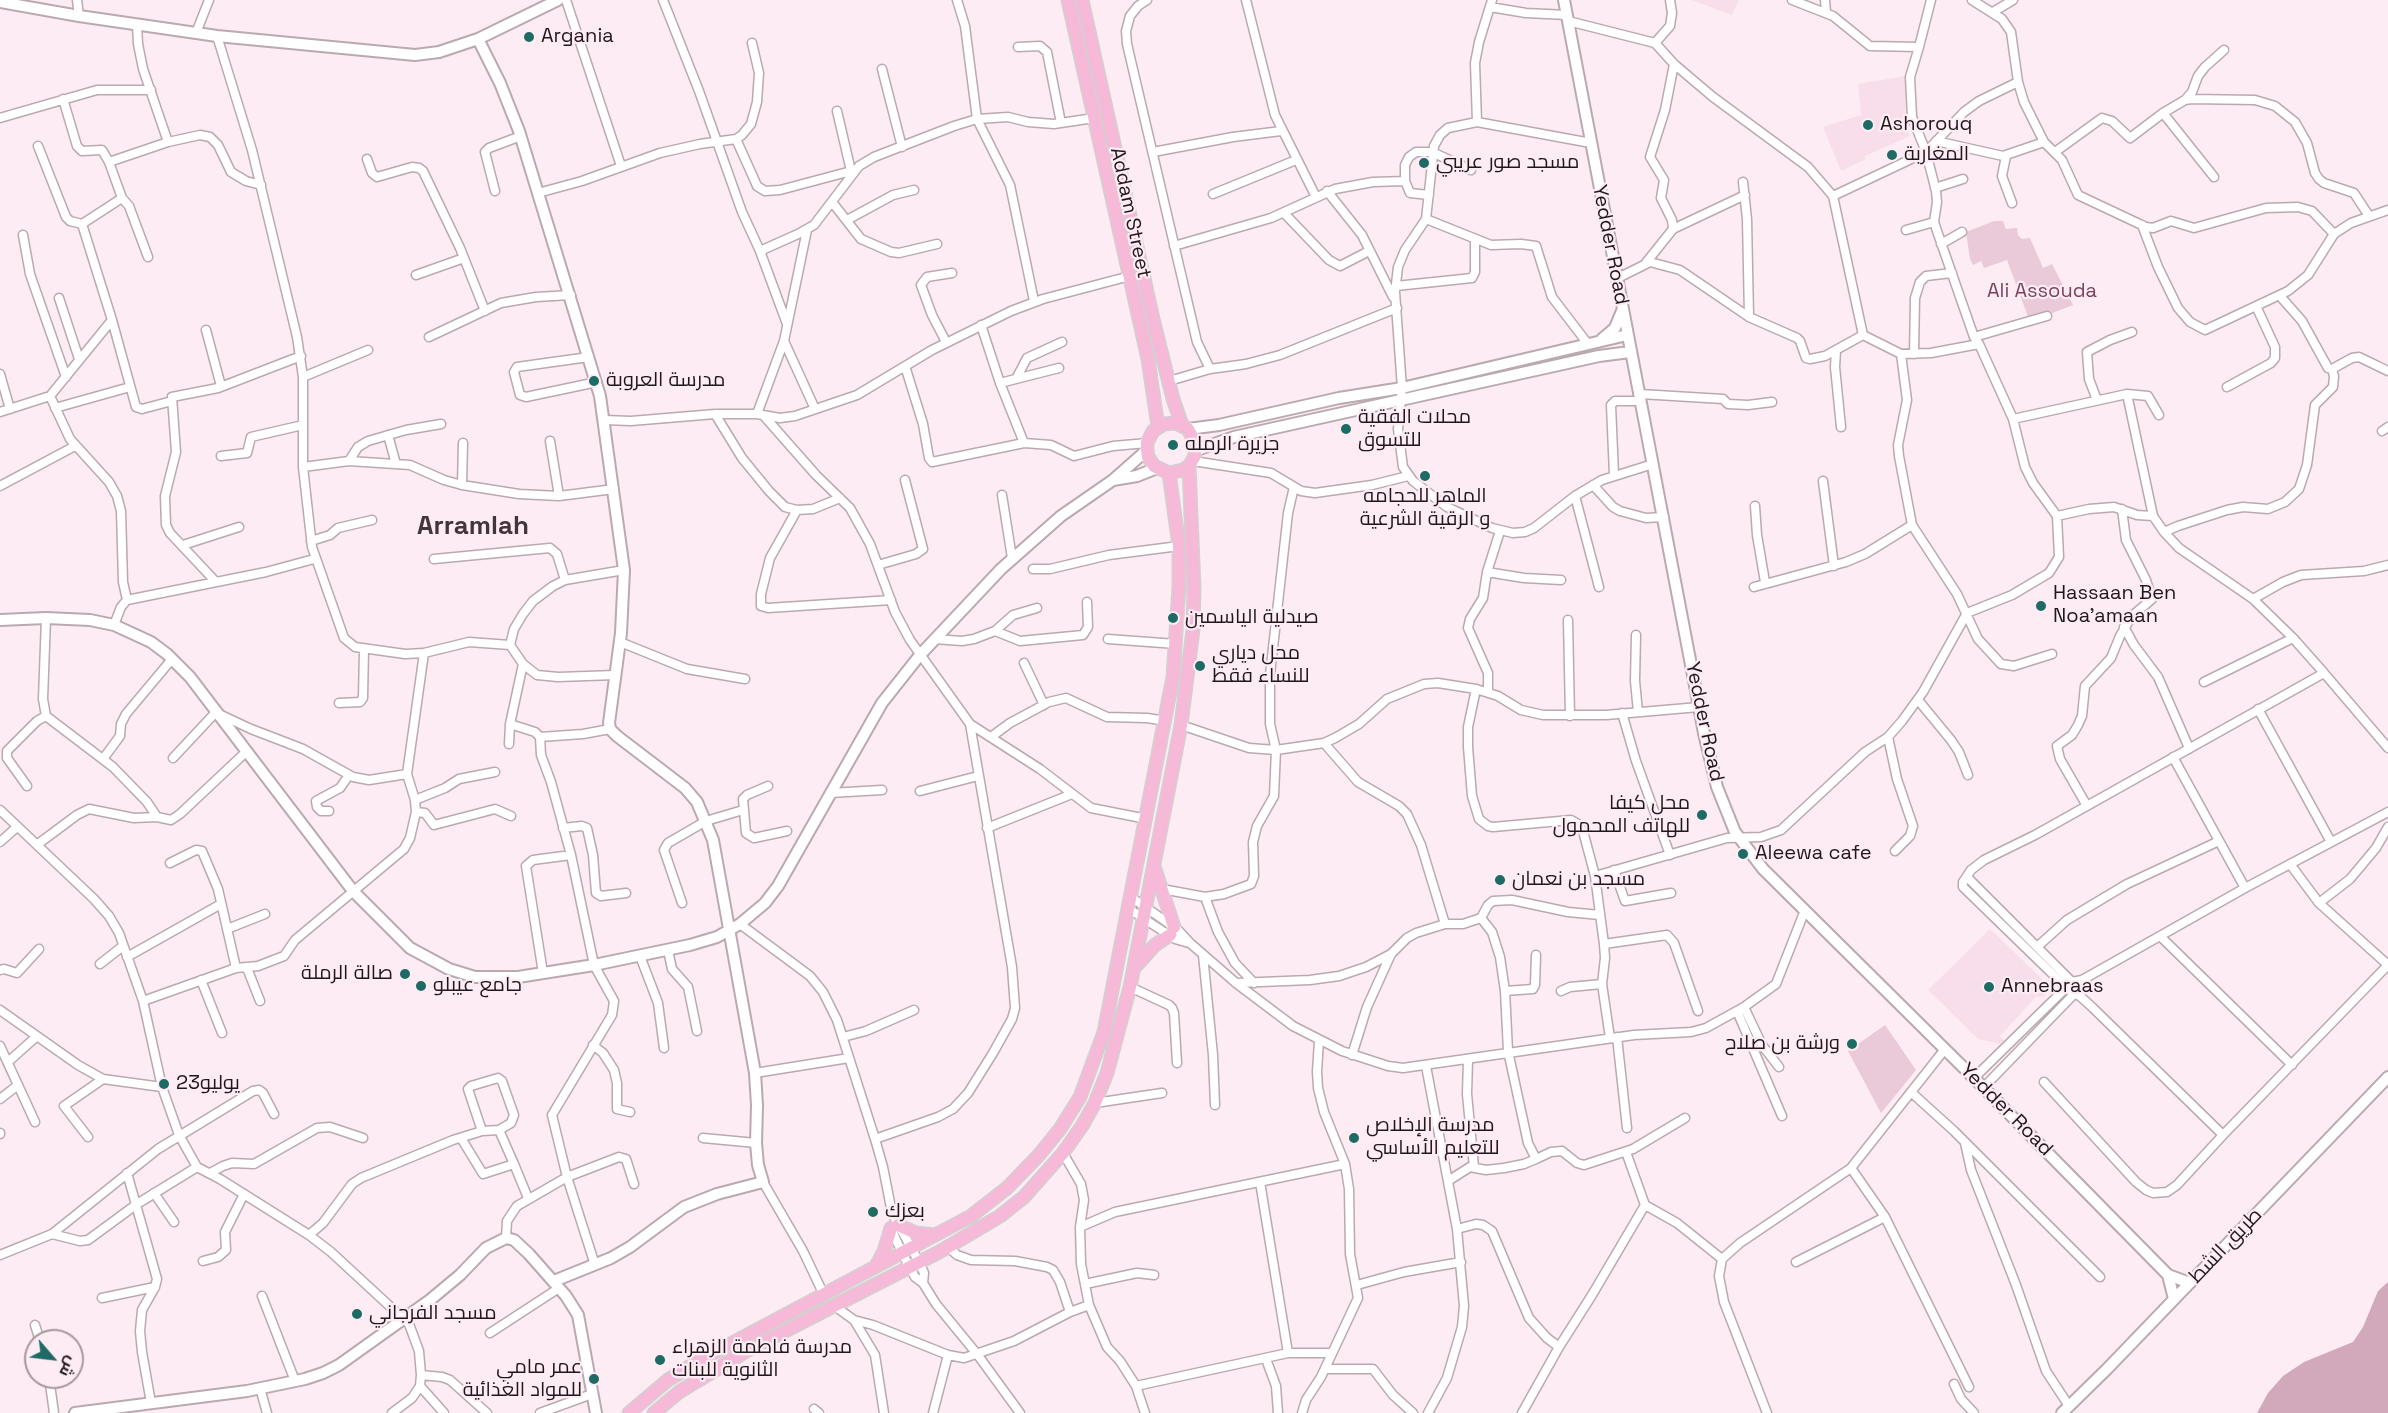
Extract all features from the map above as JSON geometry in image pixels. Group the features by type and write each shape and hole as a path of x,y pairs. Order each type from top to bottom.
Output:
{"main road":[{"name":"Addam Street","path":"1068,0 1153,385 1158,427"},
{"name":"Addam Street","path":"1082,0 1169,381 1185,427"},
{"path":"654,1413 679,1392 710,1372 833,1305 948,1247 1000,1216 1024,1197 1063,1153 1095,1103 1107,1073 1130,987 1155,869 1181,725 1193,630 1195,438 1185,427 1170,423 1153,431 1147,446 1150,460 1163,470 1183,470 1193,459"},
{"path":"629,1413 668,1380 702,1359 971,1216 1006,1188 1040,1155 1080,1097 1104,1032 1166,721 1176,644 1179,546 1163,470"},
{"path":"1134,970 1142,957 1172,931 1155,869"},
{"path":"876,1266 895,1226 916,1233 936,1236"}],"street":[{"path":"77,0 79,16"},
{"path":"196,33 209,0"},
{"path":"0,2 217,36 402,55 439,52 478,39 533,5 558,0"},
{"path":"566,0 621,166"},
{"path":"663,0 742,212 760,251 787,324"},
{"path":"957,0 964,26 976,119 1010,185 1034,302"},
{"path":"1147,0 1130,16 1126,35 1197,342 1210,369"},
{"path":"1246,0 1275,115 1316,197"},
{"name":"Yedder Road","path":"1564,0 1699,707 1716,787 1737,837 1763,869 1984,1087 2168,1275 2190,1283"},
{"path":"1655,43 1670,26 1672,13 1670,0"},
{"path":"1792,0 1839,19 1870,46 1919,47"},
{"path":"1826,0 1826,12"},
{"path":"1595,876 1737,837 1761,837 1781,830 1865,752 1888,737 1918,700 1967,613 2012,595 2053,569 2059,557 2057,516 2033,483 2025,467 2013,419 1976,340 1935,222 1937,202 1935,188 1926,152 1914,125 1910,107 1910,77 1931,0"},
{"path":"1972,0 2002,19 2011,32 2018,82 2024,102 2044,142 2062,159 2078,195 2153,228 2171,221 2194,228 2266,208 2298,207 2312,212 2334,234"},
{"path":"1993,12 2013,0"},
{"path":"1477,122 1475,63 1482,28 1491,3 1526,14 1568,18 1655,43 1674,64 1713,97 1793,154 1808,167 1833,196 1863,335"},
{"path":"137,25 140,56 168,142"},
{"path":"217,36 261,185 301,356 303,467 311,541 314,558 344,638 355,647 405,654 424,653 469,642 510,645"},
{"path":"478,39 500,83 520,136 597,382 624,570 620,642 610,713 610,729"},
{"path":"538,193 676,149 736,139 748,129 756,110 759,73 752,43"},
{"path":"1018,47 1040,46 1047,52 1061,123"},
{"path":"2055,152 2102,118 2112,121 2130,138 2163,113 2185,100 2192,92 2198,76 2223,50"},
{"path":"1673,230 1672,220 1660,198 1664,180 1650,157 1665,110 1674,64"},
{"path":"882,69 902,147"},
{"path":"1833,196 1926,152 1953,122 1978,101 2018,82"},
{"path":"0,118 97,90 151,90"},
{"path":"63,99 77,146 82,151 102,150 106,153 122,198 129,206 148,257"},
{"path":"2185,100 2255,100 2282,110 2295,122 2304,137 2319,179 2324,183 2354,193 2369,216"},
{"path":"837,111 853,171"},
{"path":"2163,113 2214,177"},
{"path":"760,251 807,230 832,202 853,171 865,162 954,126 976,119 1008,117 1040,124 1094,117"},
{"path":"1591,143 1477,122 1448,128 1440,135 1432,152 1426,219 1402,257 1396,286 1402,388 1398,429 1401,457 1408,476 1447,507 1500,531 1513,533 1529,531 1593,485 1614,475 1653,464"},
{"path":"1152,152 1225,138 1281,131"},
{"path":"109,162 168,142 200,135 210,136 218,145 231,172 238,178 261,185"},
{"path":"495,191 485,152 489,148 520,136"},
{"path":"736,139 757,186 765,191 780,190 853,171"},
{"path":"1936,141 2006,156 2044,142"},
{"path":"38,146 66,217 70,221 82,224 122,198"},
{"path":"1429,195 1410,193 1405,181 1405,165 1409,157 1416,152 1432,152 1471,170"},
{"path":"2006,156 2002,176 2012,203"},
{"path":"367,159 372,173 377,177 412,167 423,171 464,258 485,311"},
{"path":"1213,194 1296,160"},
{"path":"1935,188 1963,179"},
{"path":"1174,246 1284,213 1327,191 1373,182 1405,181"},
{"path":"1743,182 1749,317"},
{"path":"847,220 893,195 914,190"},
{"path":"1327,191 1362,235 1369,251 1377,261 1397,306"},
{"path":"1645,264 1673,230 1745,195"},
{"path":"832,202 861,238 891,252 937,244"},
{"path":"2142,225 2178,308 2190,322 2201,329 2209,330 2280,296 2308,275 2334,234 2351,223 2388,210"},
{"path":"1284,213 1329,260 1340,266 1369,251"},
{"path":"1426,219 1491,245 1536,246 1552,297 1592,343"},
{"path":"1906,230 1935,222"},
{"path":"82,224 138,409 172,401"},
{"path":"761,415 796,293 807,230"},
{"path":"1941,244 1962,232"},
{"path":"23,235 30,274 66,377"},
{"path":"1396,286 1472,278 1475,272 1475,239"},
{"path":"416,274 464,258"},
{"path":"1618,278 1650,262 1680,270 1749,317 1800,340 1806,357 1810,359 1825,356 1863,335"},
{"path":"946,342 932,315 921,285 927,277 952,273"},
{"path":"1914,354 1915,298 1920,282 1926,276 1952,273"},
{"path":"604,420 715,414 786,418 857,395 946,342 1034,302 1130,276"},
{"path":"429,337 512,300 571,295"},
{"path":"2164,532 2227,510 2243,507 2268,509 2285,502 2299,489 2307,465 2315,405 2332,387 2334,376 2332,369 2326,365 2298,315 2280,296"},
{"path":"59,298 79,359"},
{"path":"1169,381 1210,369 1246,364 1280,355 1397,306"},
{"path":"2227,387 2276,358 2275,347 2256,306"},
{"path":"1592,343 1615,328 1623,308"},
{"path":"1863,335 1901,354 1914,354 1976,340 2047,316"},
{"path":"0,412 50,396 112,320"},
{"path":"981,325 1000,383 1024,443"},
{"path":"206,330 221,386"},
{"path":"2097,400 2089,379 2087,352 2132,332"},
{"path":"1185,427 1219,425 1339,398 1402,388 1627,335"},
{"path":"784,341 815,409"},
{"path":"1017,378 1027,358 1062,342"},
{"path":"303,377 368,350"},
{"path":"1836,351 1835,367 1841,427"},
{"path":"1193,459 1234,437 1401,402 1599,356 1630,352"},
{"path":"1901,354 1907,400 1899,456 1912,525 1949,581 1978,639 2001,664 2014,666 2052,654"},
{"path":"215,580 167,530 165,496 176,452 172,397 221,386 301,356"},
{"path":"1599,356 1617,358 1634,369"},
{"path":"589,357 517,367 514,372 520,395 526,398 597,382"},
{"path":"2332,369 2352,358 2359,357 2388,371"},
{"path":"905,366 923,424 929,458 932,462 1024,443 1051,445 1074,456 1113,446 1147,446"},
{"path":"1000,383 1059,368"},
{"path":"0,375 10,409"},
{"path":"55,408 130,387"},
{"path":"2013,419 2127,394 2148,396 2159,415"},
{"path":"2127,394 2153,516 2164,532 2178,548 2253,599 2293,638 2388,748"},
{"path":"50,396 65,432 75,446 110,482 117,496 121,511 123,582 127,600"},
{"path":"1614,475 1611,405 1615,401 1641,398 1723,399 1728,404 1772,402"},
{"path":"715,414 742,458 784,507 797,510 821,507 840,498"},
{"path":"761,415 840,498 859,523 891,600 920,655 970,724 991,736 1096,811 1122,813 1147,819"},
{"path":"349,461 358,447 388,435 441,424"},
{"path":"221,456 247,453 251,437 303,425"},
{"path":"388,435 396,464"},
{"path":"550,441 559,496"},
{"path":"462,485 463,443"},
{"path":"0,486 75,446"},
{"path":"0,620 46,618 90,620 114,625 151,642 190,677 353,891 410,948 449,969 475,977 504,978 543,973 594,965 703,942 729,933 765,903 778,886 882,702 920,655 1012,558 1061,516 1113,480 1147,446"},
{"path":"1193,459 1271,473 1294,487 1315,493 1372,485 1408,476"},
{"path":"303,467 349,461 410,465 462,485 511,493 559,496 614,489"},
{"path":"1113,480 1163,470"},
{"path":"878,565 916,554 923,549 905,480"},
{"path":"1822,481 1834,566"},
{"path":"1593,485 1613,507 1620,511 1646,518 1664,517"},
{"path":"1162,889 1205,897 1232,891 1248,885 1253,880 1253,843 1257,826 1274,796 1276,750 1270,724 1270,675 1287,524 1294,487"},
{"path":"1002,495 1012,558"},
{"path":"1575,496 1599,587"},
{"path":"1755,506 1757,535 1765,582"},
{"path":"2057,516 2089,510 2122,508 2137,515 2153,516"},
{"path":"2087,806 2060,759 2057,746 2072,735 2078,725 2082,716 2085,686 2111,658 2124,627 2132,616 2152,599 2146,579 2126,540 2122,508"},
{"path":"797,510 770,558 761,594 761,606 768,608 891,600"},
{"path":"311,541 330,535 338,528 372,520"},
{"path":"1754,587 1765,582 1834,566 1865,554 1912,525"},
{"path":"183,545 239,527"},
{"path":"1488,692 1488,673 1468,628 1470,619 1483,598 1487,572 1500,531"},
{"path":"1034,569 1059,567 1109,555 1179,546"},
{"path":"434,559 550,548 557,554 565,580"},
{"path":"114,625 121,607 127,600 215,580 267,572 314,558"},
{"path":"2253,599 2301,575 2364,571 2388,565"},
{"path":"616,675 544,677 531,672 510,645 514,629 523,614 542,594 565,580 624,570"},
{"path":"1487,572 1524,578 1561,580"},
{"path":"995,631 1020,641 1083,635 1088,627 1087,602"},
{"path":"934,639 962,641 995,631 1013,615 1037,608"},
{"path":"46,618 43,699 46,716 104,759 147,802 157,817"},
{"path":"1568,620 1570,716"},
{"path":"2124,627 2134,645 2158,677 2188,748"},
{"path":"1636,635 1635,681 1638,712"},
{"path":"2204,682 2293,638"},
{"path":"1108,639 1176,644"},
{"path":"620,642 687,669 745,679"},
{"path":"339,703 360,702 363,698 364,649"},
{"path":"143,1002 236,968 247,968 284,956 295,940 404,849 410,838 416,812 407,774 424,653"},
{"path":"104,759 120,736 121,724 126,714 172,659"},
{"path":"1024,663 1044,705"},
{"path":"509,744 510,724 523,664"},
{"path":"2223,1135 2079,990 2069,985 1963,887 1967,877 1984,860 2035,835 2324,673"},
{"path":"1181,725 1249,748 1276,750 1324,743 1359,724 1387,699 1424,684 1438,683 1488,692 1530,712 1570,716 1699,707"},
{"path":"1476,689 1468,727 1468,747 1472,796 1479,819 1493,827 1575,821 1583,831 1595,876 1605,958 1602,984 1627,1128"},
{"path":"991,736 1044,705 1066,698 1107,717 1166,721"},
{"path":"1918,700 1951,740 1968,775"},
{"path":"2258,709 2331,842"},
{"path":"173,758 218,712"},
{"path":"218,712 251,729 303,749 349,775 369,780 407,774"},
{"path":"1622,713 1636,761 1670,855"},
{"path":"27,786 8,758 7,751 37,721 46,716"},
{"path":"510,724 535,732 540,737 541,755 551,782 571,855 594,965 614,1001 615,1009 552,1115 567,1177 595,1264"},
{"path":"875,1139 938,1117 953,1109 979,1076 1012,1019 1015,1008 1012,967 970,724"},
{"path":"540,737 583,734 610,729 685,788 697,802 713,840 755,1073 758,1165 763,1182 798,1242 823,1293"},
{"path":"1888,737 1913,826 1910,836 1895,851"},
{"path":"1324,743 1358,782 1399,806 1407,814 1421,845 1445,924"},
{"path":"38,844 77,815 89,809 134,818 157,817 171,820 247,751"},
{"path":"2173,757 2245,888"},
{"path":"415,800 445,788 459,779 495,772"},
{"path":"329,812 321,811 315,805 316,801 340,788 349,775"},
{"path":"920,791 978,776"},
{"path":"768,786 745,796 743,810 746,833 751,837 787,831"},
{"path":"830,793 882,790"},
{"path":"987,828 1072,794"},
{"path":"416,812 425,813 434,825 495,809 511,816"},
{"path":"0,810 38,844 109,916 123,946 143,1002 162,1087 179,1135 197,1167 309,1235 404,1318 415,1334 421,1375 420,1386 412,1398 392,1413"},
{"path":"682,903 664,850 672,840 706,821 743,810"},
{"path":"1984,1087 2079,990 2160,936 2388,812"},
{"path":"563,828 582,826 587,828 593,855 596,893 600,896 626,893"},
{"path":"0,842 17,827"},
{"path":"2319,903 2350,879 2376,848 2388,827"},
{"path":"2037,947 2067,920 2127,884 2219,841"},
{"path":"170,863 196,850 201,851 218,889 236,968"},
{"path":"543,973 526,866 533,860 571,855"},
{"path":"2044,1082 2136,1182 2153,1193 2159,1194 2172,1190 2388,965 2319,903 2290,864"},
{"path":"1614,870 1625,901 1671,893"},
{"path":"1967,877 2037,947 2069,985 2079,990"},
{"path":"1205,897 1218,932 1235,963 1254,983"},
{"path":"1236,983 1310,980 1339,976 1366,967 1391,954 1407,938 1416,933 1445,924 1463,924 1481,918 1488,904 1493,901 1512,900 1568,912 1600,915"},
{"path":"1130,903 1190,943 1236,983 1293,1026 1318,1041 1352,1055 1403,1068 1468,1060 1508,1051 1613,1038 1691,1032 1706,1028 1740,1009 1776,984 1805,910"},
{"path":"127,957 221,904"},
{"path":"227,929 265,914"},
{"path":"1481,918 1497,946 1505,991 1508,1051 1528,1143 1536,1159"},
{"path":"740,924 810,976 823,992 843,1037 875,1139 895,1226 914,1265 915,1277 923,1283 936,1304 977,1354 1020,1413"},
{"path":"1604,944 1667,935 1674,943 1698,1011"},
{"path":"2160,936 2292,1065"},
{"path":"100,964 123,946"},
{"path":"0,970 4,969 17,974 39,949"},
{"path":"668,950 672,969 688,987 697,1032"},
{"path":"1352,1055 1367,1007 1391,954"},
{"path":"1203,955 1214,1055 1215,1105"},
{"path":"1505,991 1533,989 1536,955"},
{"path":"640,956 658,1003 664,1048"},
{"path":"247,968 260,1001"},
{"path":"201,980 222,1033"},
{"path":"1561,991 1570,987 1602,984"},
{"path":"1974,1077 2069,985"},
{"path":"1130,987 1172,1008 1177,1063"},
{"path":"1740,1009 1762,1045 1779,1067"},
{"path":"1740,1009 1782,1116"},
{"path":"0,1010 78,1065 103,1078 162,1087"},
{"path":"843,1037 866,1031 914,1010"},
{"path":"8,1062 37,1036"},
{"path":"1302,1413 1306,1400 1325,1369 1358,1298 1350,1254 1349,1190 1345,1164 1324,1112 1318,1088 1318,1041"},
{"path":"593,1045 603,1053 614,1070 617,1083 617,1109 630,1112"},
{"path":"0,1046 35,1122"},
{"path":"1767,1413 1724,1302 1719,1276 1722,1259 1740,1243 1851,1168 1945,1049"},
{"path":"755,1073 849,1058"},
{"path":"1468,1060 1467,1094 1474,1167"},
{"path":"1426,1066 1457,1229 1464,1306 1462,1326 1447,1378 1428,1413"},
{"name":"طريق الشط","path":"2066,1410 2388,1077"},
{"path":"88,1137 64,1106 103,1078"},
{"path":"309,1235 323,1223 352,1184 361,1178 461,1137 482,1131 500,1130 511,1123 514,1115 502,1081 498,1078 468,1089 482,1131"},
{"path":"0,1100 18,1085"},
{"path":"0,1255 52,1234 127,1173 179,1135 253,1091 259,1090 263,1093 274,1114"},
{"path":"1095,1103 1162,1093"},
{"path":"1912,1093 2100,1277"},
{"path":"1448,1180 1466,1168 1486,1170 1504,1168 1524,1164 1551,1152 1562,1151 1577,1163 1584,1165 1626,1152 1685,1118"},
{"path":"210,1173 232,1163 254,1164 317,1128 330,1127 363,1138"},
{"path":"500,1130 528,1198"},
{"path":"461,1137 483,1174 514,1164"},
{"path":"703,1138 756,1143"},
{"path":"1965,1143 1971,1170 2016,1285 2046,1371 2066,1410"},
{"path":"1626,1152 1645,1205 1677,1223 1722,1259"},
{"path":"1063,1153 1081,1184 1083,1212 1080,1227 1081,1264 1089,1305 1104,1341 1136,1386 1145,1413"},
{"path":"506,1238 507,1221 511,1214 528,1198 567,1177 619,1157 626,1159 634,1184"},
{"path":"1080,1227 1115,1212 1345,1164"},
{"path":"52,1234 80,1241 88,1240 136,1204 197,1167"},
{"path":"1851,1168 1885,1217 1969,1387"},
{"path":"127,1173 155,1266 155,1287 142,1310 140,1331 151,1403"},
{"path":"490,1333 556,1285 630,1247 684,1207 717,1194 763,1182"},
{"path":"1260,1182 1288,1353"},
{"path":"154,1193 174,1222"},
{"path":"203,1261 218,1257 226,1250 225,1232 244,1194"},
{"path":"1522,1413 1645,1205"},
{"path":"1796,1262 1885,1217"},
{"path":"1457,1229 1476,1224 1492,1231 1529,1318 1541,1333 1559,1347"},
{"path":"75,1413 128,1410 151,1403 260,1388 323,1373 339,1365 404,1318 460,1275 495,1241 506,1238 514,1240 574,1308 580,1322 596,1413"},
{"path":"948,1247 957,1255 971,1260 1015,1261 1053,1270 1060,1282 1070,1312"},
{"path":"1357,1285 1404,1272 1461,1262"},
{"path":"1085,1284 1137,1273 1154,1275"},
{"path":"2168,1275 2174,1299"},
{"path":"102,1298 155,1287"},
{"path":"262,1296 295,1381"},
{"path":"833,1305 842,1314 854,1320 873,1324 948,1355 964,1358 1014,1341 1070,1312 1089,1305"},
{"path":"854,1320 875,1355 884,1413"},
{"path":"35,1325 36,1329"},
{"path":"1136,1386 1288,1353 1332,1353"},
{"path":"933,1413 948,1355"},
{"path":"1266,1359 1276,1386 1278,1413"},
{"path":"1325,1369 1372,1369 1393,1395 1413,1413"},
{"path":"421,1375 450,1380 487,1413"},
{"path":"1954,1384 1960,1399 1974,1413"},
{"path":"420,1386 444,1413"},
{"path":"260,1388 267,1413"},
{"path":"51,1389 54,1413"},
{"path":"540,1413 592,1394"}],"shaded area":[{"path":"1691,0 1739,0 1732,15"},
{"name":"Ashorouq","path":"1906,76 1905,123 1910,136 1865,156 1866,159 1841,171 1823,127 1861,115 1858,84"},
{"name":"Annebraas","path":"1990,929 2042,979 2048,990 2044,997 2036,997 2000,1036 2004,1041 2001,1044 1978,1039 1928,990"},
{"path":"2388,1282 2388,1413 2257,1413 2268,1393 2283,1376 2304,1362 2353,1342 2363,1327 2378,1291"}],"green space":[{"name":"Ali Assouda","path":"1994,221 2003,221 2006,229 2017,228 2018,235 2022,239 2030,238 2043,268 2052,264 2073,305 2030,322 2007,260 1984,268 1981,261 1973,265 1966,232"},
{"path":"1885,1025 1916,1070 1881,1113 1848,1051"}],"place":[{"name":"Argania","path":"529,37"},
{"name":"Ashorouq","path":"1868,125"},
{"name":"المغاربة","path":"1892,155"},
{"name":"مسجد صور عريبي","path":"1424,163"},
{"name":"مدرسة العروبة","path":"594,381"},
{"name":"محلات الفقية للتسوق","path":"1346,429"},
{"name":"جزيرة الرمله","path":"1173,445"},
{"name":"الماهر للحجامه و الرقية الشرعية","path":"1425,476"},
{"name":"Hassaan Ben Noa'amaan","path":"2041,606"},
{"name":"صيدلية الياسمين","path":"1173,618"},
{"name":"محل دياري للنساء فقط","path":"1200,666"},
{"name":"محل كيفا للهاتف المحمول","path":"1702,815"},
{"name":"Aleewa cafe","path":"1743,854"},
{"name":"مسجد بن نعمان","path":"1500,880"},
{"name":"صالة الرملة","path":"405,974"},
{"name":"جامع عيبلو","path":"421,986"},
{"name":"Annebraas","path":"1989,987"},
{"name":"ورشة بن صلاح","path":"1852,1044"},
{"name":"23يوليو","path":"164,1084"},
{"name":"مدرسة الإخلاص للتعليم الأساسي","path":"1354,1138"},
{"name":"بعزك","path":"873,1212"},
{"name":"مسجد الفرجاني","path":"357,1314"},
{"name":"مدرسة فاطمة الزهراء الثانوية للبنات","path":"660,1360"},
{"name":"عمر مامي للمواد الغذائية","path":"594,1379"}],"district":[{"name":"Arramlah","path":"473,527"}]}
